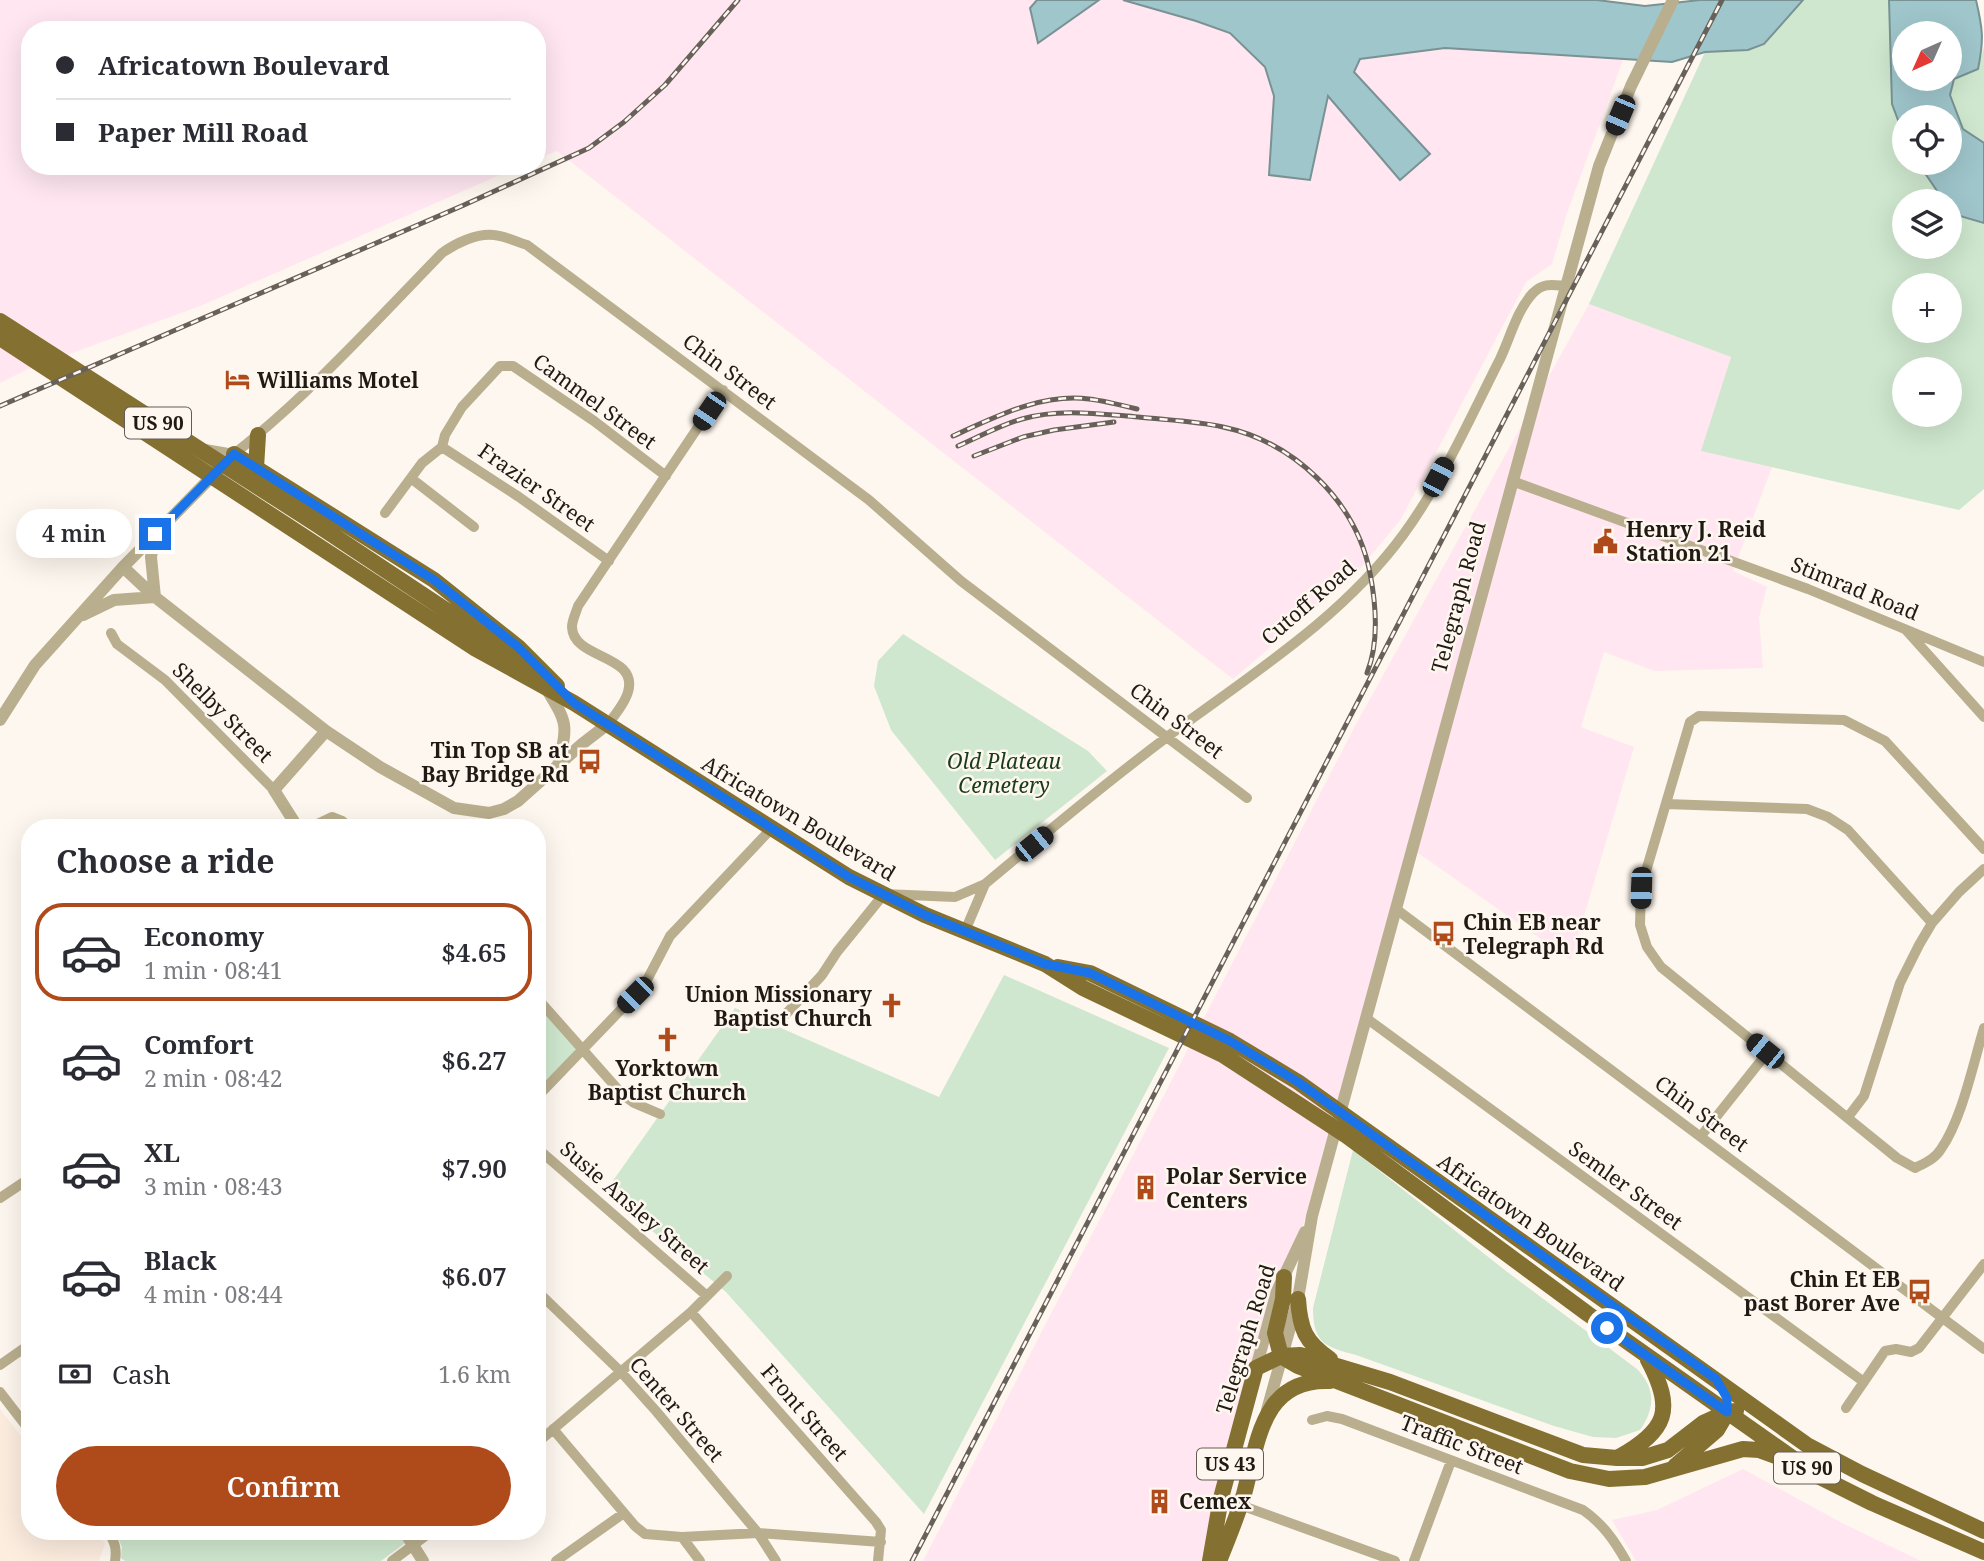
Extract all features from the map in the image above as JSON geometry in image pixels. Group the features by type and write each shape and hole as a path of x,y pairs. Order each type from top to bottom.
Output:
{"main road":[{"name":"US 90","path":"0,324 311,531"},
{"name":"US 90","path":"0,338 311,531"},
{"path":"256,468 258,435"},
{"path":"234,454 434,580 518,647 574,703"},
{"name":"Africatown Boulevard","path":"311,531 476,649 574,703 849,877 965,932 1230,1041 1298,1082 1807,1445 1984,1531"},
{"name":"Africatown Boulevard","path":"1086,981 1223,1055 1347,1136 1588,1314 1818,1476 1984,1552"},
{"path":"1284,1277 1283,1299 1275,1333 1281,1356 1298,1366 1390,1382 1583,1455 1642,1458 1668,1450 1703,1423 1727,1412 1737,1411 1807,1445"},
{"path":"1298,1299 1299,1319 1308,1340 1338,1374 1570,1471 1609,1479 1646,1477 1743,1449 1759,1450 1776,1456 1818,1476"},
{"path":"1617,1458 1644,1443 1655,1432 1661,1417 1662,1389 1646,1355"},
{"path":"1256,1367 1281,1356"},
{"name":"Telegraph Road","path":"1210,1561 1221,1498 1256,1367"},
{"path":"1266,1413 1292,1388 1338,1374"},
{"path":"1670,1470 1717,1430 1727,1412 1727,1398 1716,1379"},
{"name":"Telegraph Road","path":"1220,1561 1241,1505 1266,1413"}],"street":[{"name":"Telegraph Road","path":"1266,1413 1298,1299 1312,1216 1599,166 1631,86 1673,0"},
{"name":"Chin Street","path":"0,720 35,665 155,534 234,454 306,393 442,253 473,238 495,235 527,245 723,390 869,500 961,581 1247,798"},
{"name":"Cutoff Road","path":"884,894 955,897 985,884 1168,737 1326,618 1370,575 1425,502 1527,301 1545,284 1567,286"},
{"path":"0,324 181,445 234,454"},
{"name":"Cammel Street","path":"442,447 445,435 463,407 500,366 513,366 594,421 666,476"},
{"path":"123,568 155,597 352,749 454,808 489,813 504,809 518,801 608,724 627,696 628,677 619,665 583,646 573,634 578,606 723,390"},
{"path":"385,513 422,463 442,447"},
{"name":"Frazier Street","path":"442,447 519,497 609,561"},
{"path":"412,479 474,527"},
{"name":"Stimrad Road","path":"1513,481 1808,589 1984,662"},
{"path":"155,534 151,557 155,597"},
{"path":"78,617 114,600 155,597"},
{"path":"1904,628 1984,718"},
{"name":"Shelby Street","path":"111,633 117,644 165,680 274,790 292,819"},
{"path":"544,685 565,724 558,766"},
{"path":"1984,849 1885,741 1866,729 1844,720 1699,716 1690,722 1641,888 1640,925 1647,947 1661,967 1897,1158 1915,1168 1930,1161 1941,1149 1956,1118 1984,1028"},
{"path":"274,790 326,730"},
{"path":"1666,804 1807,809 1828,817 1848,830 1932,923"},
{"path":"546,1087 647,980 670,936 772,828"},
{"path":"1975,838 1984,830"},
{"path":"1847,1117 1864,1096 1900,983 1932,923 1984,869"},
{"name":"Cutoff Road","path":"965,932 985,884"},
{"path":"786,1014 822,975 884,894"},
{"name":"Chin Street","path":"1396,909 1984,1349"},
{"path":"546,1009 622,1094 634,1103 660,1114"},
{"name":"Semler Street","path":"1366,1018 1864,1382"},
{"path":"1701,1136 1767,1053"},
{"name":"Susie Ansley Street","path":"546,1156 707,1296"},
{"path":"0,1198 21,1184"},
{"name":"Telegraph Road","path":"1256,1367 1277,1291 1312,1216"},
{"path":"1846,1408 1885,1351 1896,1349 1911,1352 1919,1348 1984,1264"},
{"path":"546,1435 691,1312 727,1276"},
{"name":"Center Street","path":"546,1300 621,1373 758,1533 776,1561"},
{"name":"Front Street","path":"691,1312 876,1522 881,1530 881,1542"},
{"path":"0,1365 21,1350"},
{"path":"0,1392 21,1419"},
{"name":"Traffic Street","path":"1312,1420 1327,1416 1342,1419 1583,1510 1609,1533 1626,1561"},
{"path":"553,1429 645,1534 682,1537 758,1533 881,1542 878,1561"},
{"path":"1414,1561 1451,1461"},
{"path":"1221,1498 1395,1561"},
{"path":"556,1561 624,1513"},
{"path":"682,1537 700,1561"},
{"path":"409,1540 423,1561"},
{"path":"392,1561 421,1540"}],"shaded area":[{"path":"0,0 1037,0 1030,8 1038,43 1099,0 1123,0 1230,33 1265,67 1274,96 1269,175 1310,180 1328,96 1400,180 1353,72 1360,59 1445,48 1623,60 1566,216 1552,264 1526,282 1401,519 1355,575 1233,679 557,151 546,155 546,21 21,21 21,175 499,175 200,306 26,370 0,383"},
{"path":"1589,304 1731,357 1702,451 1772,467 1733,571 1767,587 1759,617 1763,668 1654,671 1604,652 1581,727 1634,747 1571,960 1408,846 1210,1561 923,1561 1355,726"},
{"path":"0,1409 21,1436 21,1540 102,1540 105,1544 99,1561 0,1561"},
{"path":"1743,1469 1844,1524 1921,1561 1636,1561 1612,1520 1657,1510"}],"green space":[{"path":"1803,0 1889,0 1891,4 1892,175 1926,175 1936,189 1892,189 1892,259 1962,259 1962,217 1984,223 1984,489 1959,510 1701,451 1731,357 1589,304 1705,52 1748,50 1764,44"},
{"path":"1984,46 1984,143 1963,129 1962,105 1954,105 1950,95 1951,91 1962,91 1962,76 1978,69"},
{"name":"Old Plateau Cemetery","path":"903,634 1088,751 1107,771 995,860 891,730 874,686 878,661"},
{"path":"1004,975 1169,1048 924,1514 726,1292 605,1192 735,1008 939,1097"},
{"path":"546,1009 581,1050 546,1087"},
{"path":"1353,1150 1506,1271 1637,1369 1648,1384 1651,1399 1649,1414 1640,1430 1616,1438 1593,1437 1554,1426 1323,1342 1316,1329 1313,1308"},
{"path":"119,1540 403,1540 405,1543 381,1561 125,1561 121,1558 122,1547"}],"water":[{"path":"1037,0 1099,0 1038,43 1030,8"},
{"path":"1123,0 1597,0 1645,6 1700,0 1803,0 1764,44 1748,50 1705,52 1672,62 1445,48 1360,59 1354,72 1430,154 1400,180 1328,96 1310,180 1269,175 1274,96 1265,67 1230,33"},
{"path":"1889,0 1976,0 1982,34 1978,69 1962,76 1962,21 1892,21 1892,91 1951,91 1954,105 1892,105"},
{"path":"1962,126 1984,143 1984,223 1962,217 1962,189 1936,189 1926,175 1962,175"}],"railway":[{"path":"546,168 589,148 624,122 665,85 738,0"},
{"path":"912,1561 1722,0"},
{"path":"0,406 530,175"},
{"path":"953,436 1019,408 1053,400 1089,399 1137,409"},
{"path":"958,446 1014,422 1065,413 1109,414 1213,425 1249,435 1274,446 1297,461 1336,499 1363,547 1375,610 1375,636 1367,673"},
{"path":"974,456 1023,437 1114,422"}],"place":[{"name":"Williams Motel","path":"237,380"},
{"name":"Henry J. Reid Station 21","path":"1606,541"},
{"name":"Tin Top SB at Bay Bridge Rd","path":"589,762"},
{"name":"Chin EB near Telegraph Rd","path":"1443,934"},
{"name":"Union Missionary Baptist Church","path":"892,1006"},
{"name":"Yorktown Baptist Church","path":"667,1039"},
{"name":"Polar Service Centers","path":"1146,1188"},
{"name":"Chin Et EB past Borer Ave","path":"1920,1291"},
{"name":"Cemex","path":"1159,1501"}],"route":[{"path":"155,534 234,454 434,580 518,647 574,703 849,877 925,915 1045,964 1090,973 1230,1041 1298,1082 1716,1379 1727,1398 1727,1412 1607,1328"}]}
